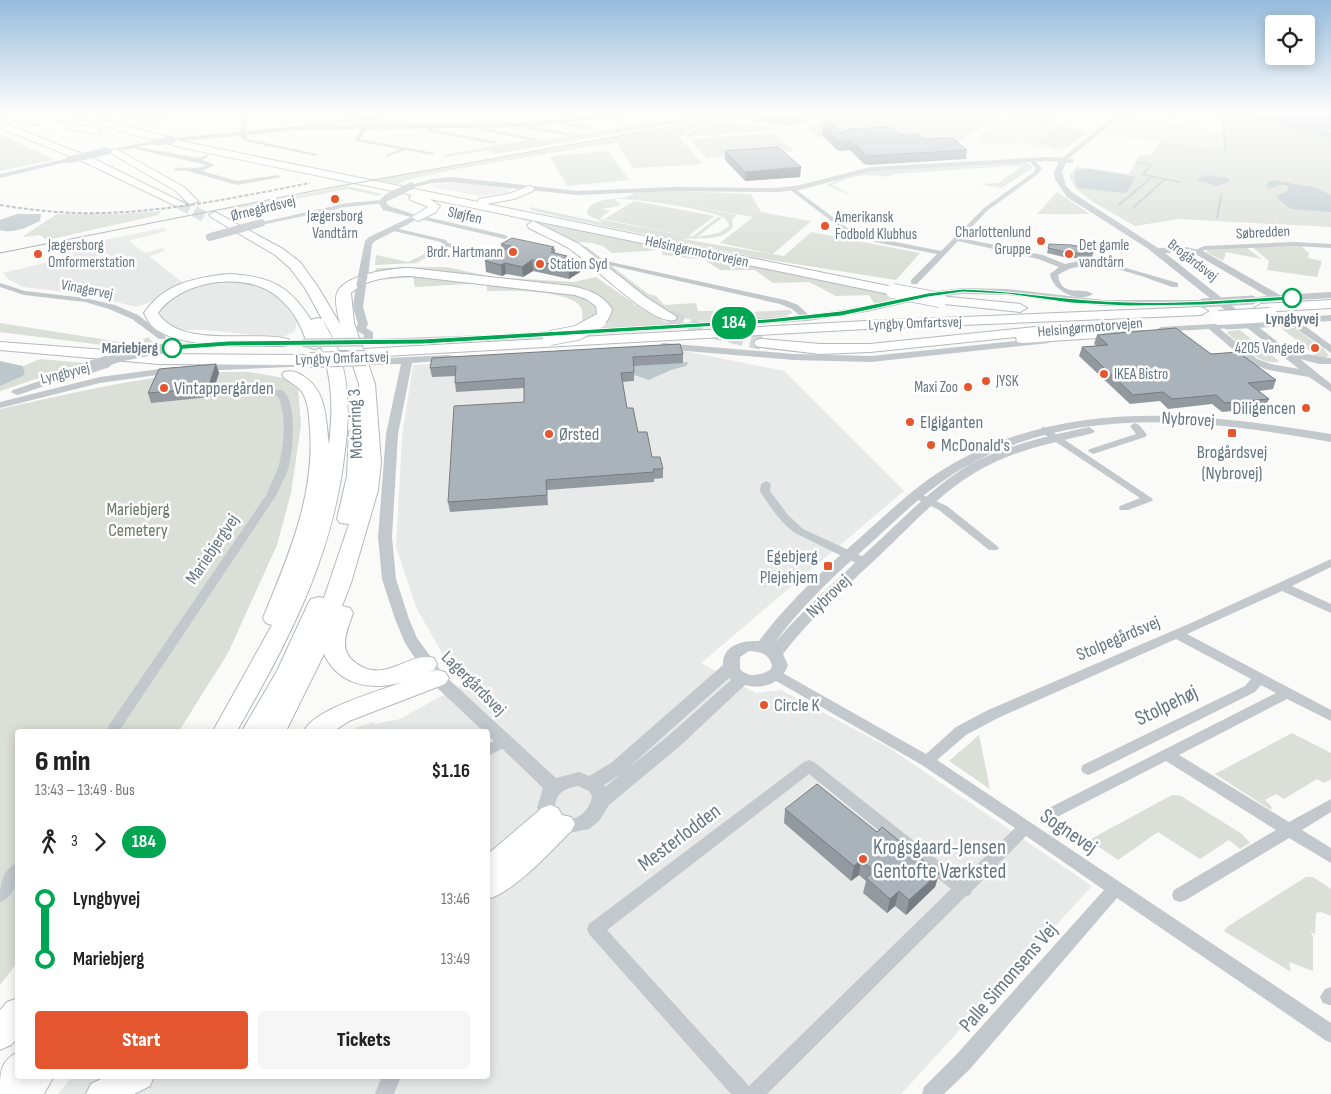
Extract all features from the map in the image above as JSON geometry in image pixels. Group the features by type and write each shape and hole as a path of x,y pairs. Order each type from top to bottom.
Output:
{"highway":[{"path":"71,164 130,189 180,204 97,164"},
{"path":"113,164 192,201 180,188 136,164"},
{"path":"235,164 374,188 508,216 553,234 576,247 667,322 1038,316 1048,318"},
{"path":"244,164 278,172"},
{"name":"Helsingørmotorvejen","path":"277,164 408,188 548,220 940,300 988,306 1212,316"},
{"path":"282,164 305,170"},
{"path":"374,188 427,202 434,206 432,210 418,217"},
{"path":"408,188 462,200 482,201 503,199 528,189"},
{"path":"528,189 514,201 515,207 548,220"},
{"name":"Motorring 3","path":"226,729 268,656 297,597 320,536 334,482 342,413 340,389 325,336 308,302 283,271 210,216 278,252 295,265 311,287 340,336 352,373 356,395 359,452 351,506 327,587 288,672 255,729"},
{"path":"295,265 303,268 326,290 347,323"},
{"path":"365,351 550,338 577,333 599,321 604,314 602,305 596,299 577,292 410,272 394,272 373,276 352,284 347,288 343,298 347,323 367,384 372,462 365,528 356,572 334,637 334,651 338,660 348,670 360,676 390,678 432,671"},
{"path":"284,342 207,339 172,334 156,322 151,313 160,300 185,287 211,280 238,278 263,282 276,288 297,308 312,336 338,438"},
{"path":"988,306 1047,307 1128,304"},
{"name":"Helsingørmotorvejen","path":"761,343 820,349 870,348 1331,304"},
{"name":"Helsingørmotorvejen","path":"1266,311 1331,311"},
{"name":"Lyngby Omfartsvej","path":"0,346 159,359 220,361 309,354 848,326 1048,318 1212,316"},
{"name":"Lyngby Omfartsvej","path":"365,351 1011,325 1134,323"},
{"path":"666,346 800,334"},
{"path":"870,348 886,349 1096,334"},
{"path":"0,336 126,351 255,355 309,354"},
{"path":"365,351 423,342"},
{"path":"0,351 88,361 225,366"},
{"path":"268,656 273,620 301,550 314,509 320,477 321,445 317,415 310,390 303,381 290,375"},
{"path":"275,729 311,658 341,583 369,490"},
{"path":"319,729 340,716 432,671"},
{"path":"0,1034 15,1016"},
{"path":"0,1091 15,1072"},
{"path":"22,1094 34,1079"}],"main road":[{"path":"490,867 557,819"},
{"path":"490,887 523,862 557,819"},
{"path":"101,1094 134,1079"}],"street":[{"path":"0,175 50,164"},
{"path":"198,171 212,165 211,164"},
{"name":"Ørnegårdsvej","path":"210,237 261,223 385,199 408,188 437,182 472,180 528,189 579,193 677,189 745,191 792,189 812,185 841,174 862,170 962,164"},
{"path":"914,282 986,209 1036,173 1039,168 1035,164"},
{"name":"Brogårdsvej","path":"1067,164 1062,174 1064,182 1080,199 1162,251 1324,378 1331,389"},
{"path":"176,170 184,168 237,183 278,172"},
{"path":"792,189 852,234 859,237 942,253"},
{"path":"385,199 386,208 418,217"},
{"path":"418,217 378,236 368,243 358,307 363,324 360,329 369,334 365,351 392,364 405,366 666,346 794,357 871,359 1096,334 1212,316 1266,311 1292,321 1331,350"},
{"name":"Sløjfen","path":"418,217 505,237"},
{"path":"392,229 444,241 446,245 473,250"},
{"path":"956,239 1040,257 1063,266 1082,263 1109,266 1175,285"},
{"name":"Søbredden","path":"1197,251 1204,248 1278,244 1331,246"},
{"path":"1162,251 1197,251 1279,298 1331,295"},
{"path":"610,264 782,302 795,307 808,318"},
{"path":"1063,266 1054,274 1057,285 1068,293 1089,294"},
{"name":"Vinagervej","path":"0,285 24,294 85,300 112,307 172,334"},
{"path":"423,342 667,322 808,318 867,309 928,295 963,290 1007,292 1071,301 1128,304 1212,316 1253,361 1268,367 1324,378 1325,370 1331,366"},
{"path":"1266,311 1279,298"},
{"path":"1292,321 1331,318"},
{"name":"Lyngbyvej","path":"0,397 120,357 166,348 210,344 284,342 309,354"},
{"name":"Lyngbyvej","path":"0,405 100,380 153,372 225,366 309,354"},
{"path":"1268,367 1289,364 1294,356 1314,361 1331,361"},
{"path":"225,366 290,375"},
{"name":"Lagergårdsvej","path":"405,366 392,434 384,537 389,579 402,619 410,639 432,671 554,787"},
{"name":"Mariebjergvej","path":"113,729 239,545 274,487 283,466 288,422 287,402 281,393 258,394"},
{"name":"Nybrovej","path":"768,650 798,602 848,555 938,478 994,447 1040,433 1102,428 1131,422"},
{"name":"Nybrovej","path":"1093,451 1142,435 1131,422"},
{"name":"Nybrovej","path":"768,650 790,632 929,501 961,476 1006,454 1040,433 1078,427 1082,423 1131,422 1242,426 1328,442"},
{"path":"1040,433 1148,499 1124,508"},
{"path":"766,484 765,491 790,525 864,562"},
{"path":"916,495 943,508 993,548"},
{"name":"Stolpegårdsvej","path":"927,761 962,731 993,714 1177,634 1331,563"},
{"path":"1282,586 1331,609"},
{"path":"1177,634 1331,716"},
{"path":"748,646 768,650 780,660 780,668 776,674 761,681 737,673 732,656 735,652 748,646"},
{"path":"592,783 617,768 737,673"},
{"path":"602,800 674,741 737,673"},
{"name":"Sognevej","path":"776,674 927,761 1331,1034"},
{"name":"Stolpehøj","path":"1088,769 1250,689 1260,678"},
{"path":"1052,814 1287,693"},
{"name":"Lagergårdsvej","path":"490,750 504,741"},
{"path":"1166,754 1331,856"},
{"name":"Mesterlodden","path":"744,1094 595,929 809,766 964,890"},
{"path":"572,780 592,783 597,788 602,800 601,808 590,820 581,824 557,819 546,808 546,801 554,787 572,780"},
{"path":"1180,896 1331,806"},
{"path":"754,1094 964,890 1026,827"},
{"path":"0,895 15,874"},
{"name":"Palle Simonsens Vej","path":"931,1094 963,1062 1116,888"},
{"path":"384,1094 391,1079"}],"shaded area":[{"path":"1090,169 1136,177 1127,192 1123,193 1078,188 1075,183 1075,170"},
{"path":"1206,175 1228,178 1230,182 1216,186 1197,180"},
{"path":"1273,180 1317,188 1331,195 1331,212 1291,209 1277,198 1277,196 1286,192 1289,186 1267,187 1267,183"},
{"path":"459,182 512,189 505,193 479,196 430,186"},
{"path":"17,214 41,214 40,221 25,228 0,230 0,220"},
{"path":"163,228 167,231 129,241 145,253 162,248 165,251 149,256 183,283 223,272 225,277 169,290 151,302 136,307 90,295 23,287 8,279 3,273 74,256 70,247"},
{"path":"233,281 251,283 272,292 297,322 295,331 281,338 206,330 182,330 170,325 159,315 159,309 169,297 206,283"},
{"path":"684,351 784,371 904,491 701,663 756,693 781,690 888,747 1092,886 901,1094 58,1094 70,1079 490,1079 490,729 354,729 373,722 374,724 400,719 465,683 444,657 416,607 396,547 402,437 413,365"},
{"path":"0,361 23,366 25,375 0,386"},
{"path":"689,362 686,366 671,370 649,380 634,375 629,366"}],"green space":[{"path":"0,164 33,164 0,171"},
{"path":"467,164 486,164 407,180 399,184 376,180"},
{"path":"555,164 617,164 629,180 567,186"},
{"path":"631,164 698,164 630,168 632,166"},
{"path":"983,164 1029,164 1033,168 1001,188 980,184 998,183 1024,165 893,174 885,177 865,175 832,185 857,198 826,185 853,173"},
{"path":"1134,164 1331,164 1331,227 1179,219 1135,226 1093,202 1077,190 1069,176 1077,167 1129,174"},
{"path":"346,186 383,194 378,196 348,189 259,206 218,210"},
{"path":"678,191 751,194 761,212 811,221 773,254 720,243 753,217 690,206 737,215 732,219 733,227 723,235 710,238 683,239 784,256 811,232 920,253 896,280 764,259 560,217 531,210 530,207 604,223 588,215 587,210 598,202 630,196 635,192","holes":["616,199 655,202 718,215 726,219 729,226 718,233 697,237 722,218 718,217 693,236 695,237 599,219 610,211 601,209 620,206 618,204 623,203 617,202"]},
{"path":"1057,192 1090,214 1037,214"},
{"path":"634,201 715,216 688,236 604,219"},
{"path":"161,211 159,215 47,240 40,235 22,237 57,214 115,214"},
{"path":"504,213 903,296 875,305 869,295 836,296 809,282 773,283 755,270 720,270 705,260 663,255 661,250 612,253 603,246 572,241 541,226"},
{"path":"577,244 587,247 648,294 656,296 664,305 696,303 698,311 713,311 714,314 790,310 792,313 786,316 714,321 693,320 678,316 647,300"},
{"path":"1301,246 1309,253 1308,258 1322,261 1317,277 1267,270 1269,261 1252,247"},
{"path":"1247,248 1262,259 1226,252 1223,261 1206,252 1208,250"},
{"path":"433,250 439,251 416,263 375,265 376,255 408,262"},
{"path":"447,267 492,277 574,282 596,277 642,309 670,324 592,329 602,323 597,296 418,271 374,274 376,268"},
{"path":"399,273 567,292 591,299 597,303 600,312 594,320 576,329 582,324 582,309 572,300 562,296 535,292 487,291 487,283 415,287 413,277 370,281 371,278"},
{"path":"0,323 139,345 145,343 143,339 149,337 154,345 126,348 0,332"},
{"path":"1280,327 1295,328 1325,350 1329,356 1317,357"},
{"path":"1240,330 1279,362 1264,361 1257,358 1227,333"},
{"path":"40,359 84,363 0,391 0,386 25,375 23,366"},
{"name":"Mariebjerg Cemetery","path":"249,372 284,378 298,389 301,425 291,493 277,545 228,653 180,729 15,729 15,966 0,985 0,409 77,392 181,374"},
{"path":"1292,733 1331,753 1331,779 1324,783 1317,779 1284,799 1276,794 1265,800 1272,807 1271,810 1215,774"},
{"path":"979,735 990,789 949,761"},
{"path":"1172,795 1181,796 1242,834 1250,843 1240,849 1229,840 1200,859 1158,832 1118,860 1089,840"},
{"path":"1306,877 1313,877 1331,889 1331,916 1321,912 1316,913 1315,934 1310,932 1313,936 1313,971 1289,962 1291,972 1224,931 1227,927"}],"building":[{"path":"737,164 798,164 801,167 745,172"},
{"path":"512,238 554,247 551,249 555,250 551,252 567,256 564,258 579,262 569,268 532,260 522,267 485,261 511,246 501,244"},
{"path":"1049,244 1094,249 1093,253 1070,253 1048,248"},
{"path":"1176,328 1211,354 1238,352 1276,380 1248,383 1269,399 1225,403 1216,395 1172,399 1163,392 1133,395 1082,347 1108,345 1097,335"},
{"name":"Ørsted","path":"680,344 683,354 633,357 634,372 621,373 627,408 633,408 638,432 647,432 652,457 660,457 663,469 653,469 654,472 546,480 547,495 448,502 454,406 524,402 524,378 455,383 456,366 430,368 432,358"},
{"path":"216,364 208,388 148,393 159,369"},
{"name":"Krogsgaard-Jensen Gentofte Værksted","path":"817,784 877,832 882,827 939,873 909,900 899,891 890,899 866,878 874,871 861,860 854,866 785,809"}],"waterway":[{"path":"1144,164 1151,165 1143,175 1165,179"},
{"path":"1119,205 1152,177"},
{"path":"1134,207 1165,179"},
{"path":"1165,179 1180,182"},
{"path":"1217,218 1221,196"}],"tunnel":[{"path":"180,204 205,217"},
{"path":"670,317 697,328 761,343"}],"tram line":[{"path":"0,253 323,189 463,164"}],"railway":[{"path":"0,205 76,213 135,211 193,204 310,183"}],"bus line":[{"name":"184","path":"172,348 228,343 423,342 768,321 841,314 912,298 963,290 1007,292 1104,304 1203,303 1292,298"}],"place":[{"name":"Jægersborg Vandtårn","path":"335,199"},
{"name":"Amerikansk Fodbold Klubhus","path":"825,226"},
{"name":"Charlottenlund Gruppe","path":"1041,241"},
{"name":"Brdr. Hartmann","path":"513,252"},
{"name":"Jægersborg Omformerstation","path":"38,254"},
{"name":"Det gamle vandtårn","path":"1069,254"},
{"name":"Station Syd","path":"540,264"},
{"name":"Lyngbyvej","path":"1292,298"},
{"name":"Mariebjerg","path":"172,348"},
{"name":"4205 Vangede","path":"1315,348"},
{"name":"IKEA Bistro","path":"1104,374"},
{"name":"JYSK","path":"986,381"},
{"name":"Maxi Zoo","path":"968,387"},
{"name":"Vintappergården","path":"164,388"},
{"name":"Diligencen","path":"1306,408"},
{"name":"Elgiganten","path":"910,422"},
{"name":"Brogårdsvej (Nybrovej)","path":"1232,433"},
{"name":"Ørsted","path":"549,434"},
{"name":"McDonald's","path":"931,445"},
{"name":"Egebjerg Plejehjem","path":"828,566"},
{"name":"Circle K","path":"764,705"},
{"name":"Krogsgaard-Jensen Gentofte Værksted","path":"863,859"}]}
